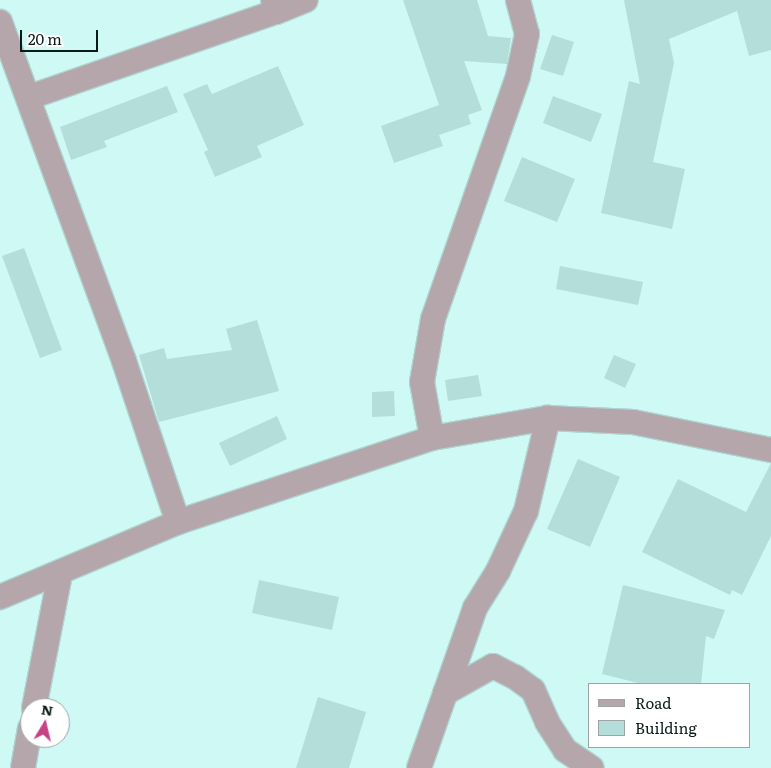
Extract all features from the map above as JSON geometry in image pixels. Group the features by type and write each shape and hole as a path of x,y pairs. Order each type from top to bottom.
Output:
{"street":[{"path":"30,98 274,6 306,0"},
{"path":"432,438 422,382 433,319 518,76 527,34 518,0"},
{"path":"0,22 30,98 39,132 124,361 178,522"},
{"path":"420,768 475,608 498,571 526,511 548,418"},
{"path":"0,596 60,574 178,522 432,438 548,418 633,422 771,450"},
{"path":"36,698 60,574"},
{"path":"445,693 493,666 515,677 533,690 546,722 565,750 592,768"},
{"path":"23,768 27,748"}],"building":[{"path":"403,0 477,0 488,36 511,38 507,64 464,61 482,110 468,115 471,124 439,135 443,146 394,163 381,126 439,105"},
{"path":"624,0 771,0 771,50 749,56 737,11 669,39 674,63 653,162 685,169 672,229 601,213 629,81 640,84"},
{"path":"552,35 574,42 563,76 540,69"},
{"path":"278,66 304,125 257,146 262,157 215,177 204,152 208,150 183,94 207,84 212,94"},
{"path":"167,86 178,112 104,141 107,147 71,160 60,127"},
{"path":"553,96 602,114 591,142 543,123"},
{"path":"522,157 575,179 557,222 504,201"},
{"path":"24,248 62,350 40,358 2,256"},
{"path":"560,266 643,282 638,305 556,289"},
{"path":"257,320 279,391 159,422 139,355 164,348 167,359 232,350 226,329"},
{"path":"614,355 636,364 625,388 604,378"},
{"path":"478,375 482,396 448,401 445,380"},
{"path":"394,391 395,416 372,417 372,392"},
{"path":"277,416 287,439 230,466 219,443"},
{"path":"578,459 620,477 590,547 547,529"},
{"path":"771,463 771,536 742,595 732,590 730,595 642,552 678,479 746,512"},
{"path":"259,580 339,597 332,630 252,613"},
{"path":"623,585 725,610 714,639 706,636 701,683 638,683 602,674"},
{"path":"318,697 366,712 349,768 296,768"}]}
